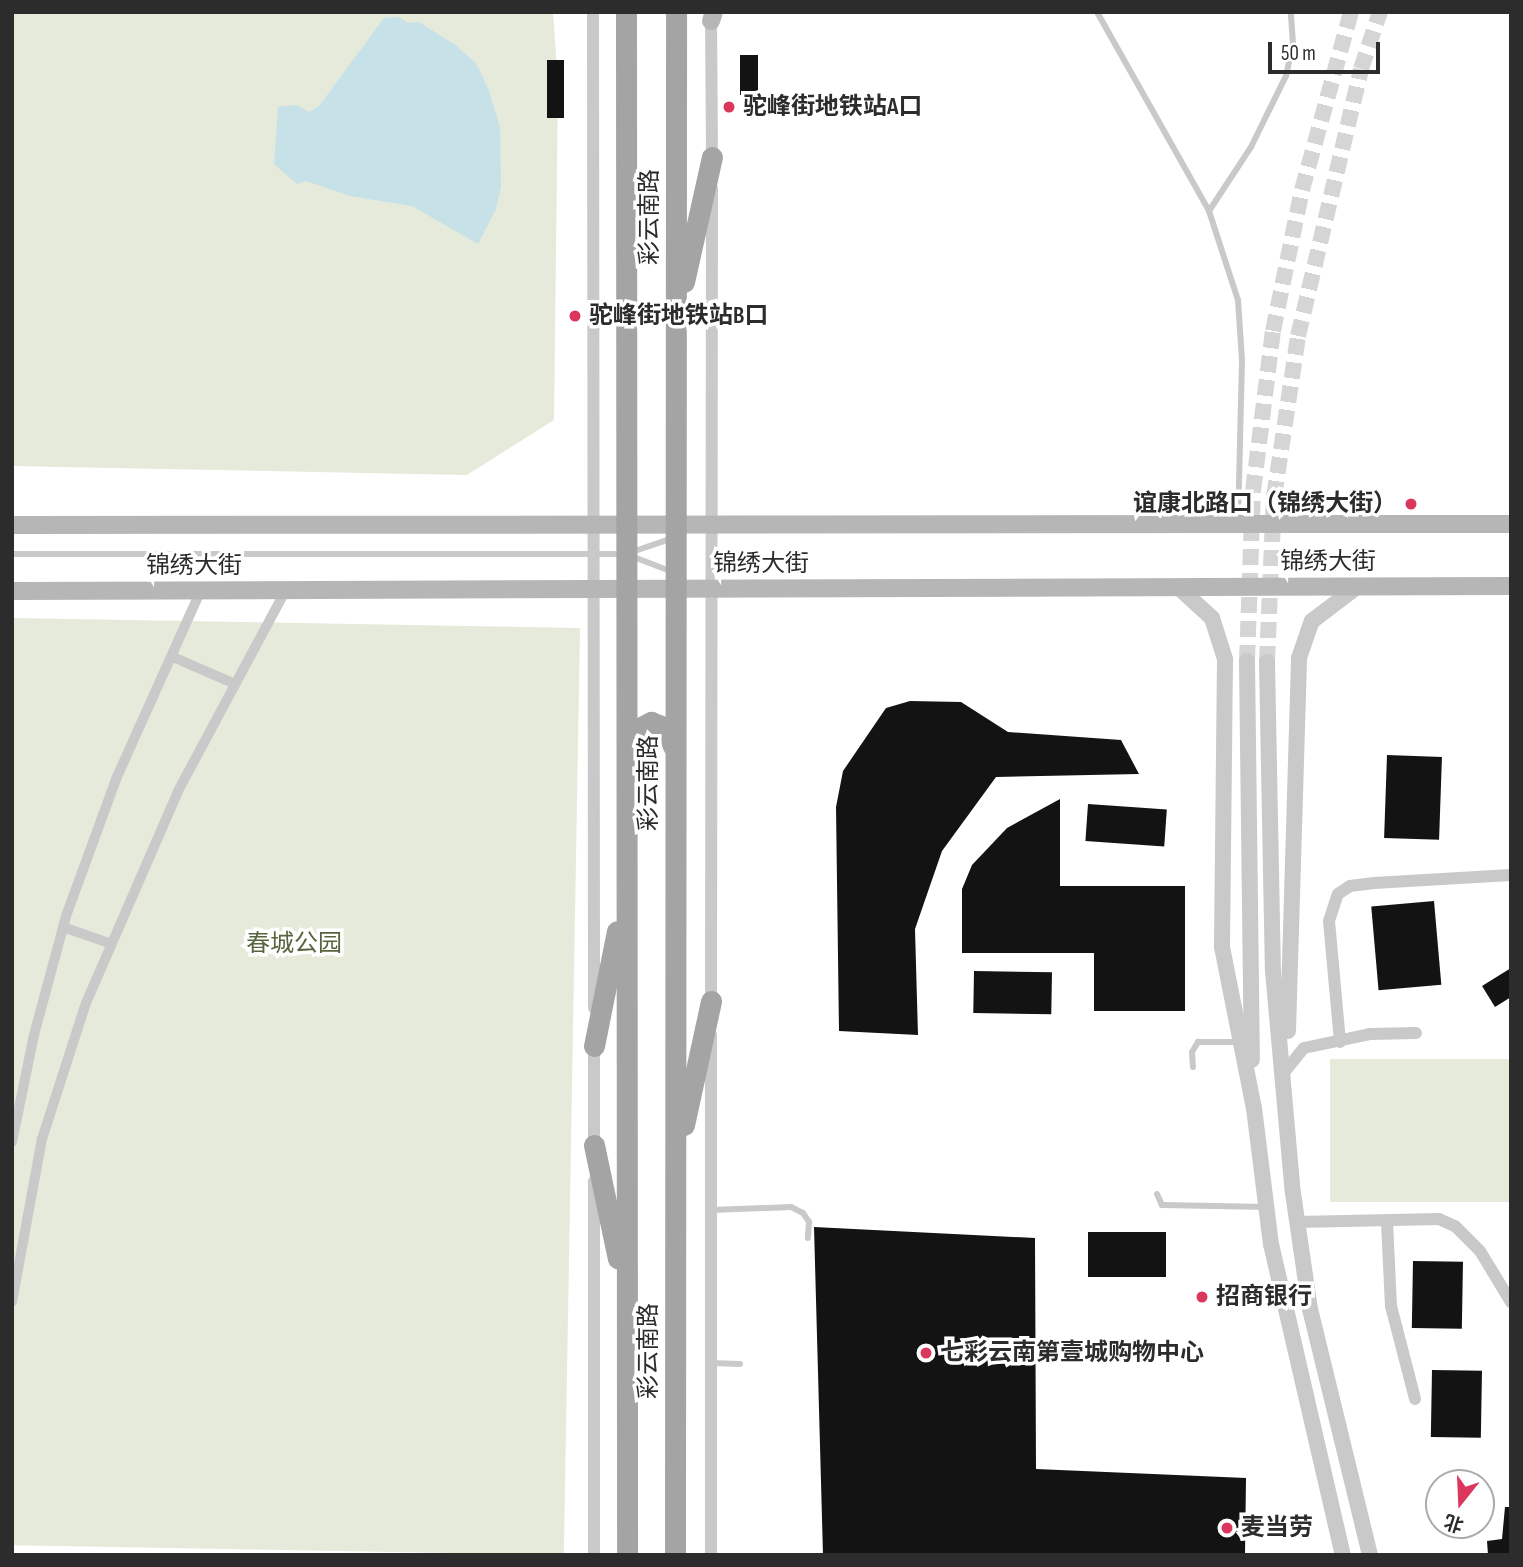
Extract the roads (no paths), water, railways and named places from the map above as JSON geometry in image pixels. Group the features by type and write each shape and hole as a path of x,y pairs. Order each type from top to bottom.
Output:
{"main road":[{"path":"615,12 626,61"},
{"name":"彩云南路","path":"626,12 627,1555"},
{"name":"彩云南路","path":"675,1555 676,12"},
{"path":"676,318 712,157"},
{"name":"锦绣大街","path":"12,525 626,524 676,530 712,524 1511,524"},
{"name":"锦绣大街","path":"12,591 626,589 676,581 712,589 1511,586"},
{"path":"626,753 637,729 651,722 670,733 675,755"},
{"path":"594,1046 626,884"},
{"path":"675,1168 711,1001"},
{"path":"594,1144 627,1303"}],"street":[{"path":"593,12 594,1555"},
{"path":"711,1555 712,15"},
{"path":"1178,587 1212,618 1225,659 1222,947 1254,1108 1267,1207 1343,1555"},
{"path":"1286,1089 1299,659 1312,621 1357,587"},
{"path":"12,1142 34,1035 63,927 116,779 201,590"},
{"path":"12,1302 42,1139 109,943 178,791 286,590"},
{"path":"173,657 235,684"},
{"path":"1247,661 1254,1108"},
{"path":"1267,662 1273,971 1298,1222 1310,1308 1370,1555"},
{"path":"1340,1042 1329,921 1338,894 1350,886 1374,883 1511,875"},
{"path":"63,927 109,943"},
{"path":"1286,1070 1304,1048 1370,1034 1416,1033"},
{"path":"1298,1222 1438,1219 1455,1226 1480,1251 1511,1302"},
{"path":"1387,1222 1391,1306 1415,1399"}],"lane":[{"path":"1097,12 1209,211 1238,300 1242,360 1238,524"},
{"path":"1209,211 1251,147 1286,76 1293,44 1291,12"},
{"path":"12,555 626,554 676,530"},
{"path":"626,554 676,581"},
{"path":"1193,1067 1192,1052 1198,1042 1241,1042"},
{"path":"1157,1194 1162,1205 1267,1207"},
{"path":"711,1210 791,1207 809,1222 808,1238"},
{"path":"711,1363 740,1364"}],"water":[{"path":"399,17 408,23 419,22 454,44 476,63 489,91 500,127 501,187 496,209 478,244 412,206 350,196 306,181 297,184 274,164 278,107 296,105 309,112 319,106 384,18"}],"tunnel":[{"path":"1247,661 1253,491 1273,331 1302,190 1351,12"},
{"path":"1267,662 1274,497 1298,336 1361,69 1380,12"}],"place":[{"name":"驼峰街地铁站A口","path":"729,107"},
{"name":"驼峰街地铁站B口","path":"575,316"},
{"name":"谊康北路口（锦绣大街）","path":"1411,504"},
{"name":"招商银行","path":"1202,1297"},
{"name":"七彩云南第壹城购物中心","path":"926,1353"},
{"name":"麦当劳","path":"1227,1528"}],"park label":[{"name":"春城公园","path":"294,944"}]}
